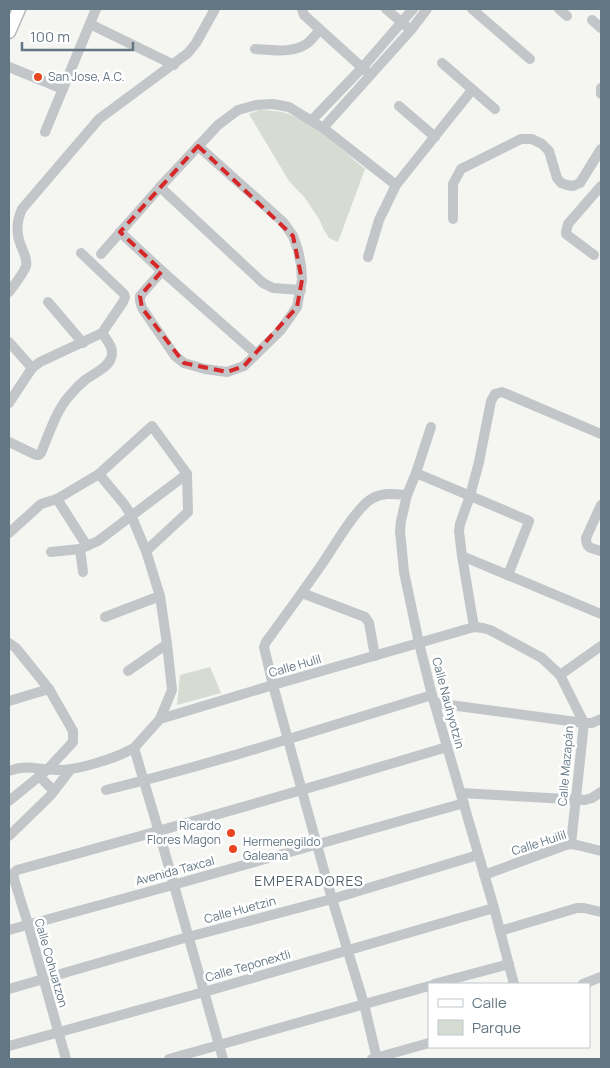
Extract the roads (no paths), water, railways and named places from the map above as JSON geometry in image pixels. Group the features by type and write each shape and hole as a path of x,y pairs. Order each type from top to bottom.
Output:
{"main road":[{"path":"9,32 19,9"}],"street":[{"path":"45,132 96,9"},
{"path":"9,292 26,267 25,257 18,236 19,216 22,209 99,119 188,53 196,44 215,9"},
{"path":"302,9 304,15 371,75"},
{"path":"386,9 411,30"},
{"path":"312,120 362,68 413,9"},
{"path":"323,128 411,30 427,9"},
{"path":"472,9 530,60"},
{"path":"559,9 567,16"},
{"path":"592,20 601,28"},
{"path":"90,24 174,65"},
{"path":"255,49 288,50 298,48 308,43 320,30"},
{"path":"442,64 495,110"},
{"path":"9,67 63,89"},
{"path":"601,88 601,94"},
{"path":"368,257 379,220 396,185 472,90"},
{"path":"101,254 218,125 238,110 256,104 273,104 289,107 312,120 396,185"},
{"path":"399,106 435,137"},
{"path":"453,219 453,184 461,169 521,139 532,139 542,144 549,151 557,178 567,186 580,183 601,149"},
{"path":"162,271 140,296 142,308 175,356 184,363 205,369 227,372 244,366 280,331 297,307 302,280 298,250 293,236 283,222 198,146"},
{"path":"594,255 566,234 566,232 568,224 601,186"},
{"path":"160,187 262,283 273,288 301,290"},
{"path":"120,232 256,354"},
{"path":"9,403 32,368 40,362 102,333 123,302 124,294 81,253"},
{"path":"48,302 83,343"},
{"path":"10,444 39,455 69,395 111,360 110,343 102,333"},
{"path":"9,342 32,368"},
{"path":"474,627 462,556 460,524 470,496 491,401 495,394 502,392 601,434"},
{"path":"9,533 41,504 57,499 100,474 152,426 187,474 188,512 146,551"},
{"name":"Calle Nauhyotzin","path":"431,427 407,495 401,522 400,531 404,572 419,643 514,983"},
{"path":"416,473 529,521 508,575"},
{"path":"43,773 71,769 123,754 134,748 160,719 172,690 160,596 146,551 131,515 100,474"},
{"path":"52,552 83,548 98,541 187,474"},
{"path":"407,495 382,494 364,504 264,647 332,899 364,1004 375,1059 428,1042"},
{"path":"57,499 83,548 83,572"},
{"path":"601,505 586,538 586,543 589,547 601,551"},
{"path":"462,556 601,614"},
{"path":"302,593 364,617 369,623 375,656"},
{"path":"105,617 160,596"},
{"name":"Calle Hulil","path":"160,719 474,627"},
{"name":"Calle Mazapán","path":"474,627 490,630 542,658 560,675 584,723 571,844"},
{"path":"9,643 16,648 49,689 73,731 73,742 43,773 9,801"},
{"path":"128,671 167,644"},
{"path":"560,675 601,646"},
{"path":"9,700 49,689"},
{"path":"106,790 434,699 584,723 592,723 601,719"},
{"path":"159,832 447,747"},
{"path":"134,748 223,1059"},
{"path":"9,771 21,767 38,768 54,791"},
{"path":"9,836 54,791 71,769"},
{"name":"Avenida Taxcal","path":"9,930 317,845 463,798 584,800 592,798 601,792"},
{"name":"Calle Cohuatzon","path":"66,1059 13,874 17,870 159,832"},
{"name":"Calle Huilil","path":"484,875 571,844 601,851"},
{"name":"Calle Huetzin","path":"9,989 188,937 332,899 478,855"},
{"name":"Calle Teponextli","path":"9,1046 494,908"},
{"path":"500,931 577,908 601,912"},
{"path":"438,983 509,964"},
{"path":"586,983 601,977"},
{"path":"169,1059 428,986"}],"place":[{"name":"San Jose, A.C.","path":"38,77"},
{"name":"Ricardo Flores Magon","path":"231,833"},
{"name":"Hermenegildo Galeana","path":"233,849"}],"district":[{"name":"EMPERADORES","path":"309,881"}]}
